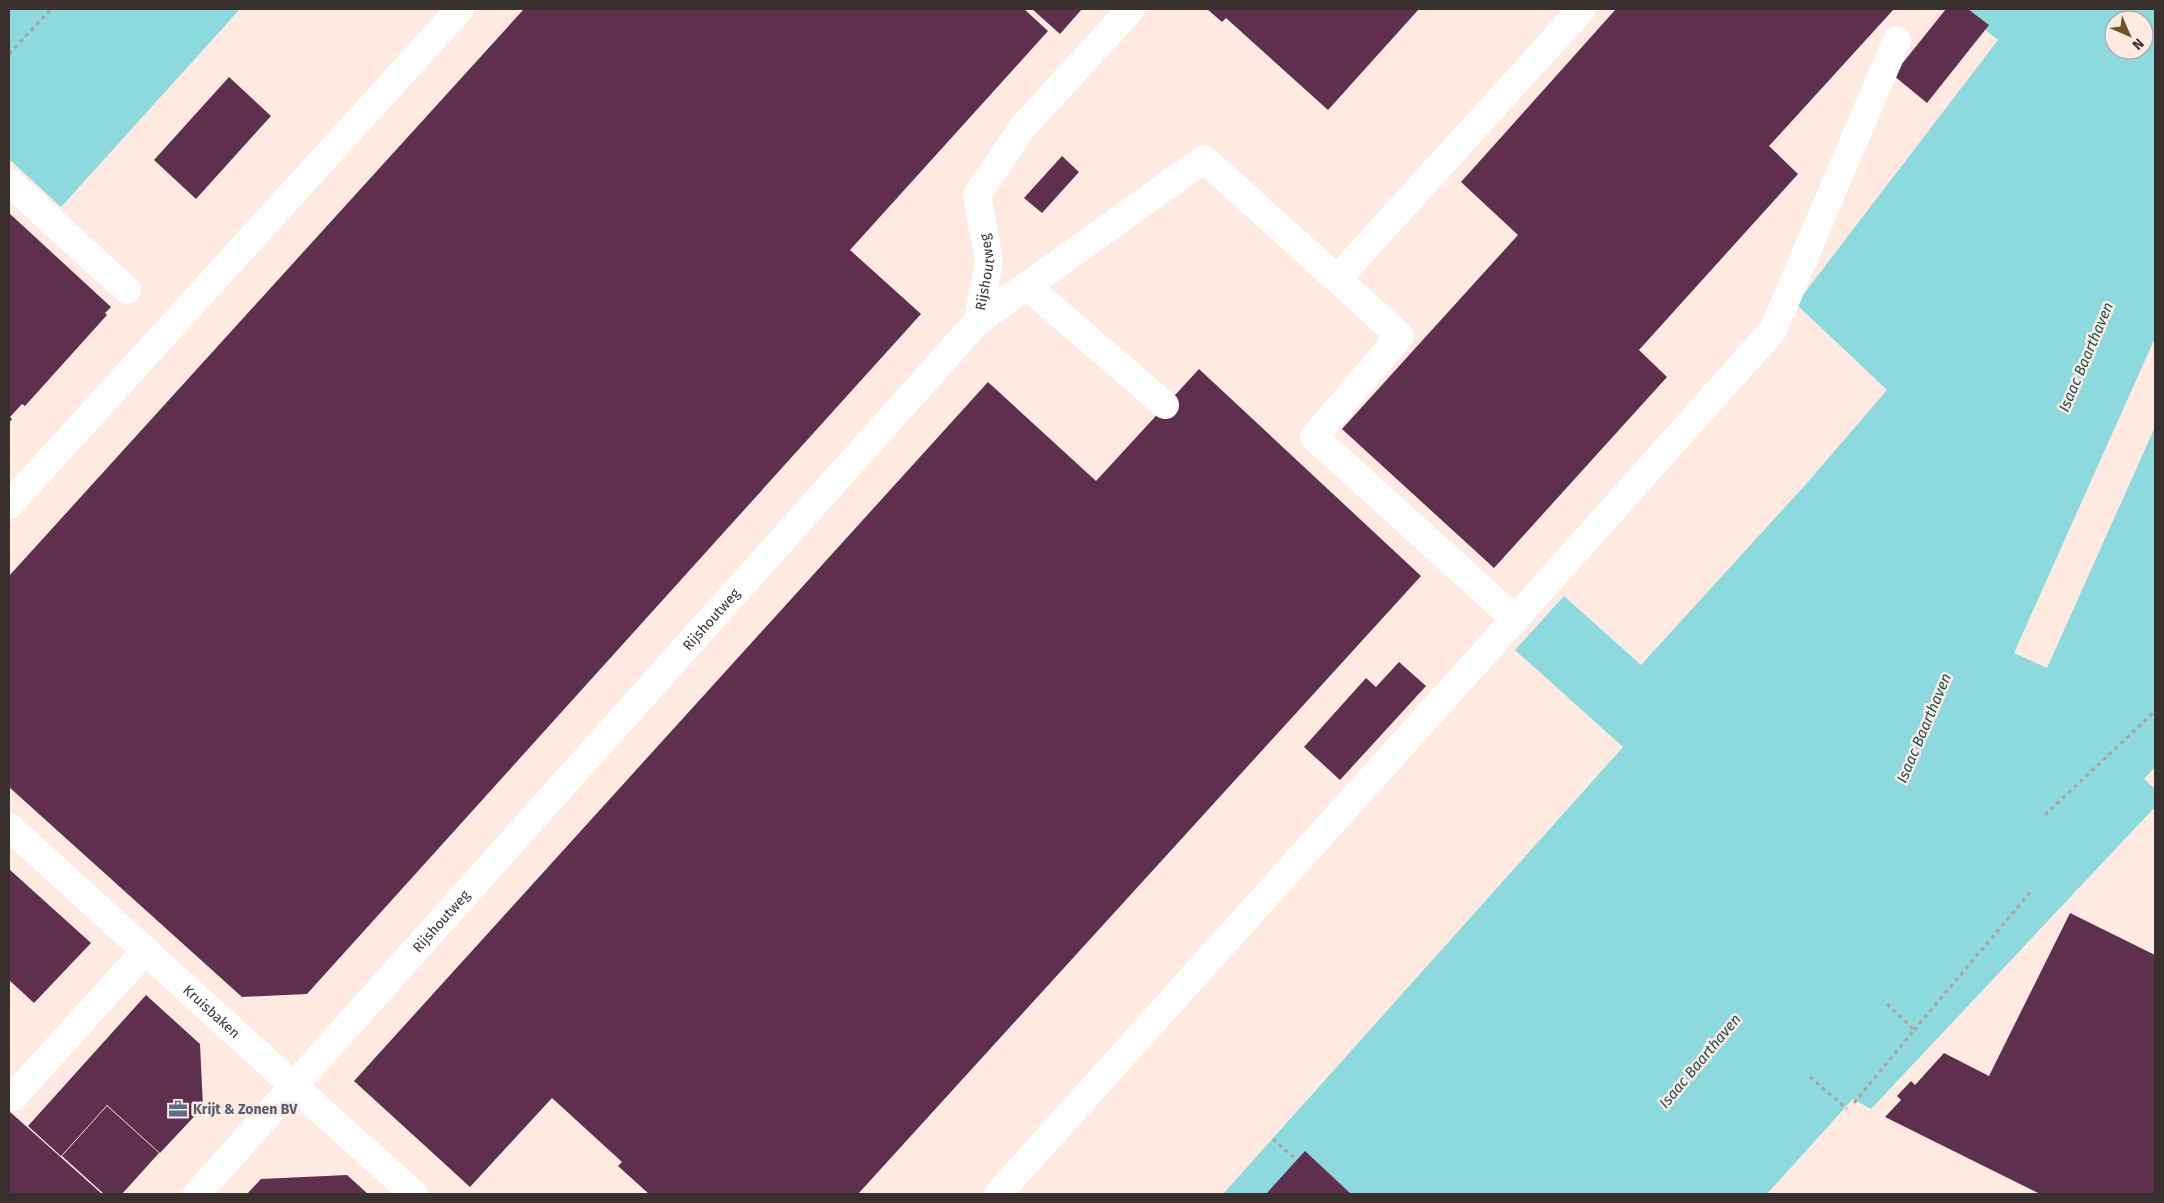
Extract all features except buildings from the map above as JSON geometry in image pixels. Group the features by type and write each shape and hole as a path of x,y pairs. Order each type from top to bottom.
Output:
{"street":[{"path":"9,505 460,9"},
{"name":"Rijshoutweg","path":"197,1194 978,321 989,261 977,195 1024,127 1131,9"},
{"path":"1336,279 1582,9"},
{"path":"998,1194 1773,330 1897,40"},
{"path":"978,321 1204,159 1400,336 1314,437 1515,619"},
{"path":"9,182 127,290"},
{"path":"1026,286 1165,405"},
{"name":"Kruisbaken","path":"10,831 146,950 292,1086 414,1194"},
{"path":"13,1097 146,950"}],"path":[{"path":"9,54 51,9"},
{"path":"2045,815 2155,710"},
{"path":"1854,1103 2033,889"},
{"path":"1884,1001 1914,1030"},
{"path":"1810,1077 1847,1109"},
{"path":"1273,1139 1297,1160"}],"water":[{"path":"9,9 240,9 61,207 9,159"},
{"name":"Isaac Baarthaven","path":"1959,9 2155,9 2155,767 2144,779 2155,789 2155,807 1871,1109 1853,1099 1767,1194 1223,1194 1623,747 1515,650 1564,596 1641,665 1807,483 1887,390 1796,304 1998,40"}],"pier":[{"path":"2155,338 2155,427 2047,668 2014,653"}],"place":[{"name":"Krijt & Zonen BV","path":"178,1109"}]}
